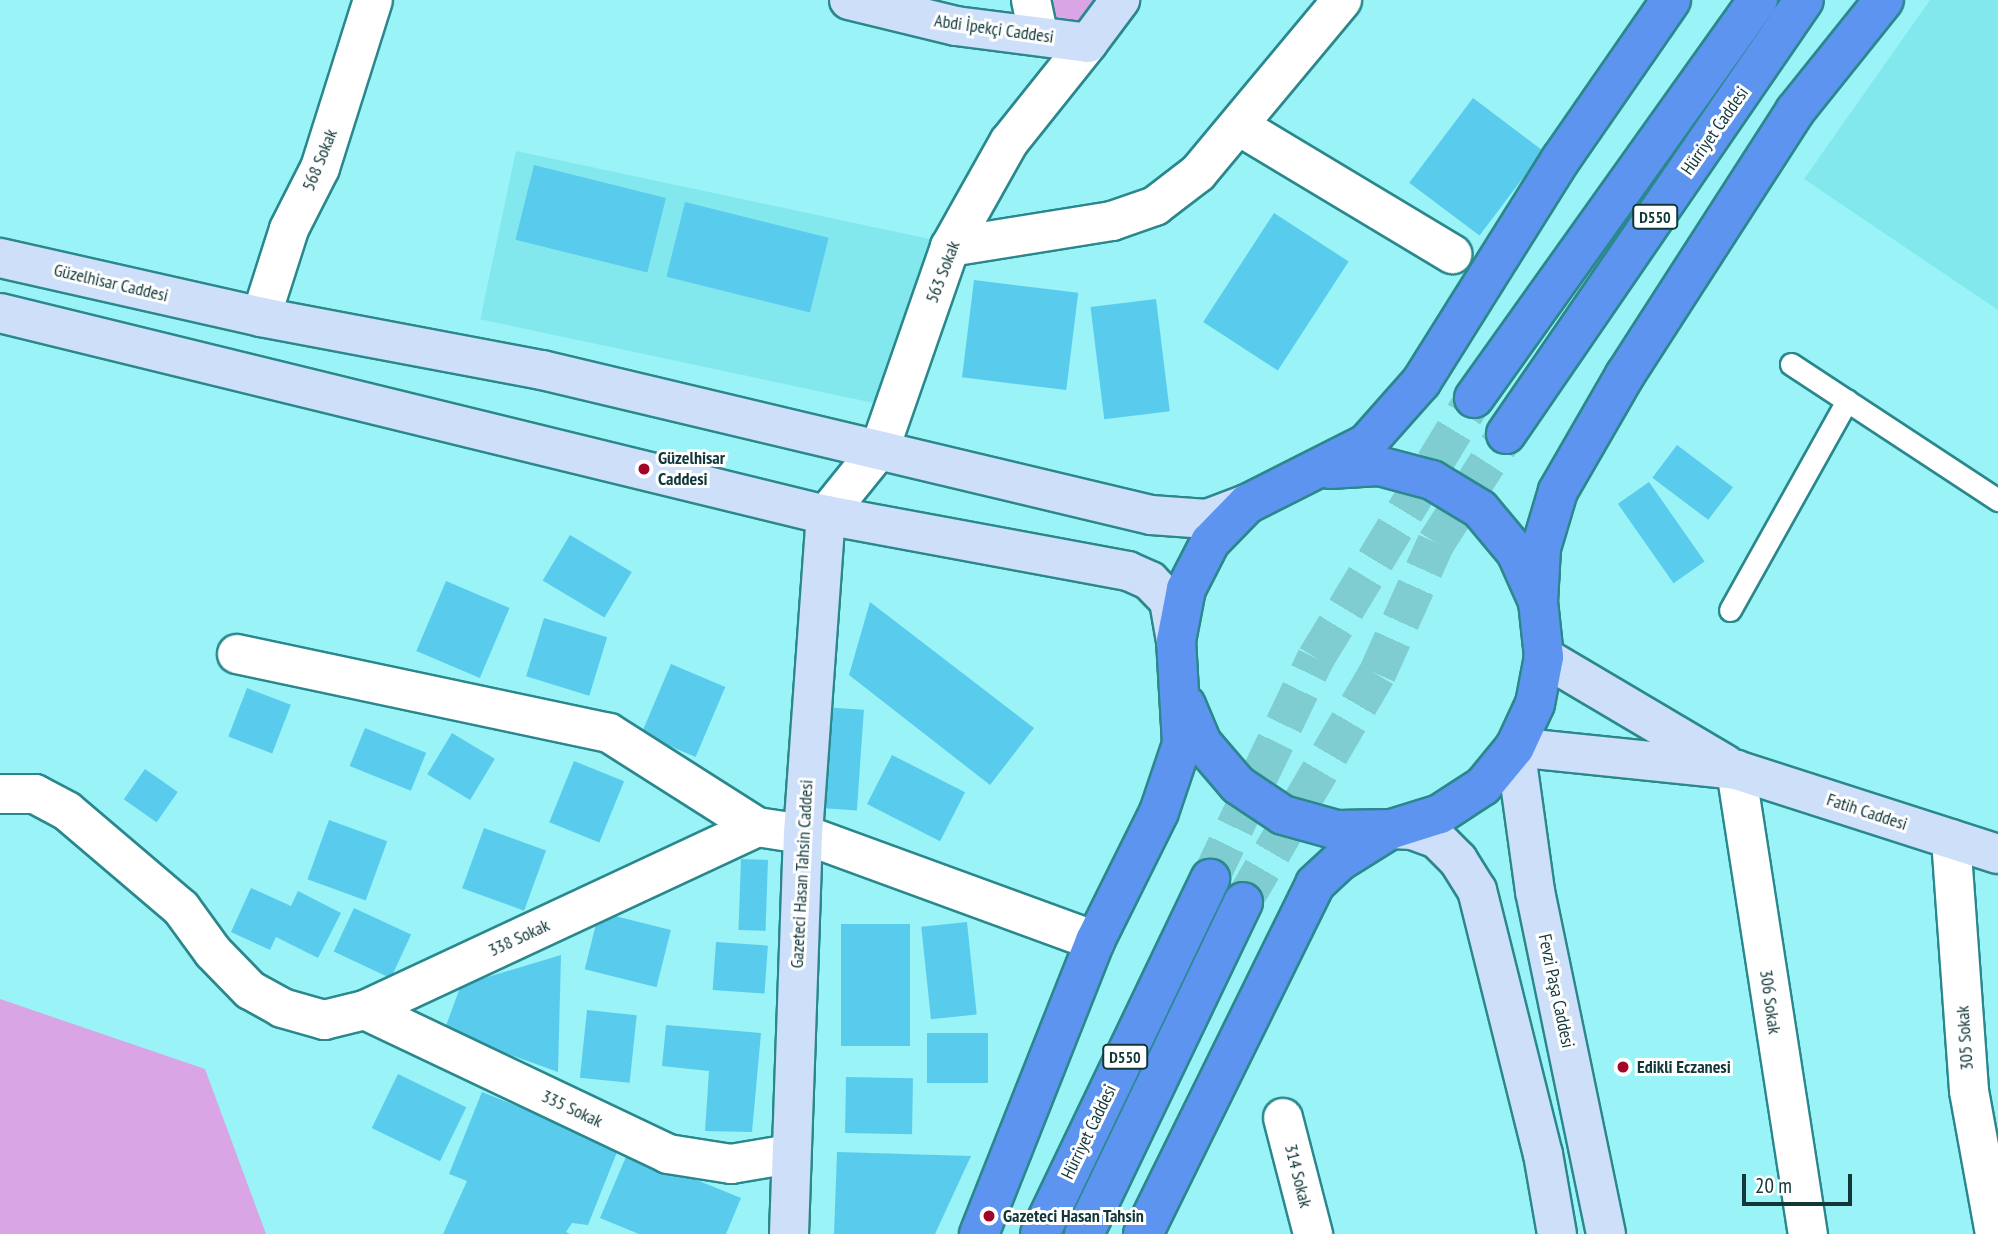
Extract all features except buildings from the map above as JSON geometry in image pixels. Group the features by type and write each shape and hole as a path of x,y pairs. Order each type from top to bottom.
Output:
{"highway":[{"path":"979,1234 1095,941 1159,812 1182,744 1176,640 1186,589 1204,553 1247,504 1283,482 1323,469 1366,444 1421,382 1561,159 1671,0"},
{"name":"D550","path":"1474,398 1758,0"},
{"name":"Hürriyet Caddesi","path":"1506,434 1804,0"},
{"path":"1143,1234 1315,884 1340,862 1392,829 1440,814 1482,786 1515,747 1535,704 1544,657 1538,603 1541,548 1558,491 1625,375 1794,111 1884,0"},
{"path":"1323,469 1379,466 1433,480 1480,509 1516,552 1538,603"},
{"path":"1181,693 1202,743 1238,785 1283,815 1337,831 1392,829"},
{"name":"Hürriyet Caddesi","path":"1040,1234 1210,879"},
{"name":"D550","path":"1084,1234 1243,902"}],"street":[{"name":"568 Sokak","path":"261,317 289,229 320,168 373,0"},
{"name":"Abdi İpekçi Caddesi","path":"849,0 956,26 1035,17 1088,43"},
{"path":"1088,43 1120,0"},
{"path":"950,247 1112,221 1155,206 1198,173 1342,0"},
{"name":"563 Sokak","path":"826,515 880,448 950,247 1009,142 1088,43"},
{"path":"1239,126 1452,254"},
{"name":"Güzelhisar Caddesi","path":"0,258 261,317 542,370 880,448 1151,515 1207,519 1247,504"},
{"path":"0,313 826,515 1128,571 1150,581 1169,601 1176,640"},
{"name":"Gazeteci Hasan Tahsin Caddesi","path":"789,1234 803,834 826,515"},
{"path":"237,654 609,733 757,827 803,834 1095,941"},
{"name":"Fatih Caddesi","path":"1544,657 1736,770"},
{"name":"Fatih Caddesi","path":"1515,747 1736,770 1998,854"},
{"name":"Fevzi Paşa Caddesi","path":"1515,747 1535,891 1605,1234"},
{"name":"306 Sokak","path":"1736,770 1808,1234"},
{"name":"338 Sokak","path":"0,794 35,794 67,811 181,908 213,952 250,990 282,1008 324,1020 365,1010 757,827"},
{"path":"1392,829 1412,830 1437,839 1458,860 1477,890 1543,1154 1558,1234"},
{"name":"305 Sokak","path":"1951,839 1969,1091 1995,1234"},
{"name":"335 Sokak","path":"365,1010 668,1154 731,1164 790,1154"},
{"name":"314 Sokak","path":"1283,1118 1312,1234"}],"lane":[{"path":"1791,364 1998,500"},
{"path":"1731,610 1847,401"}],"shaded area":[{"path":"1031,0 1120,0 1088,43 1038,34"},
{"path":"1930,0 1998,0 1998,310 1804,179"},
{"path":"516,151 937,240 901,409 480,319"},
{"path":"0,999 205,1069 266,1234 0,1234"}],"tunnel":[{"path":"1210,879 1316,658 1474,398"},
{"path":"1243,902 1377,674 1436,543 1506,434"}],"place":[{"name":"Güzelhisar Caddesi","path":"644,469"},
{"name":"Edikli Eczanesi","path":"1623,1067"},
{"name":"Gazeteci Hasan Tahsin","path":"989,1216"}]}
